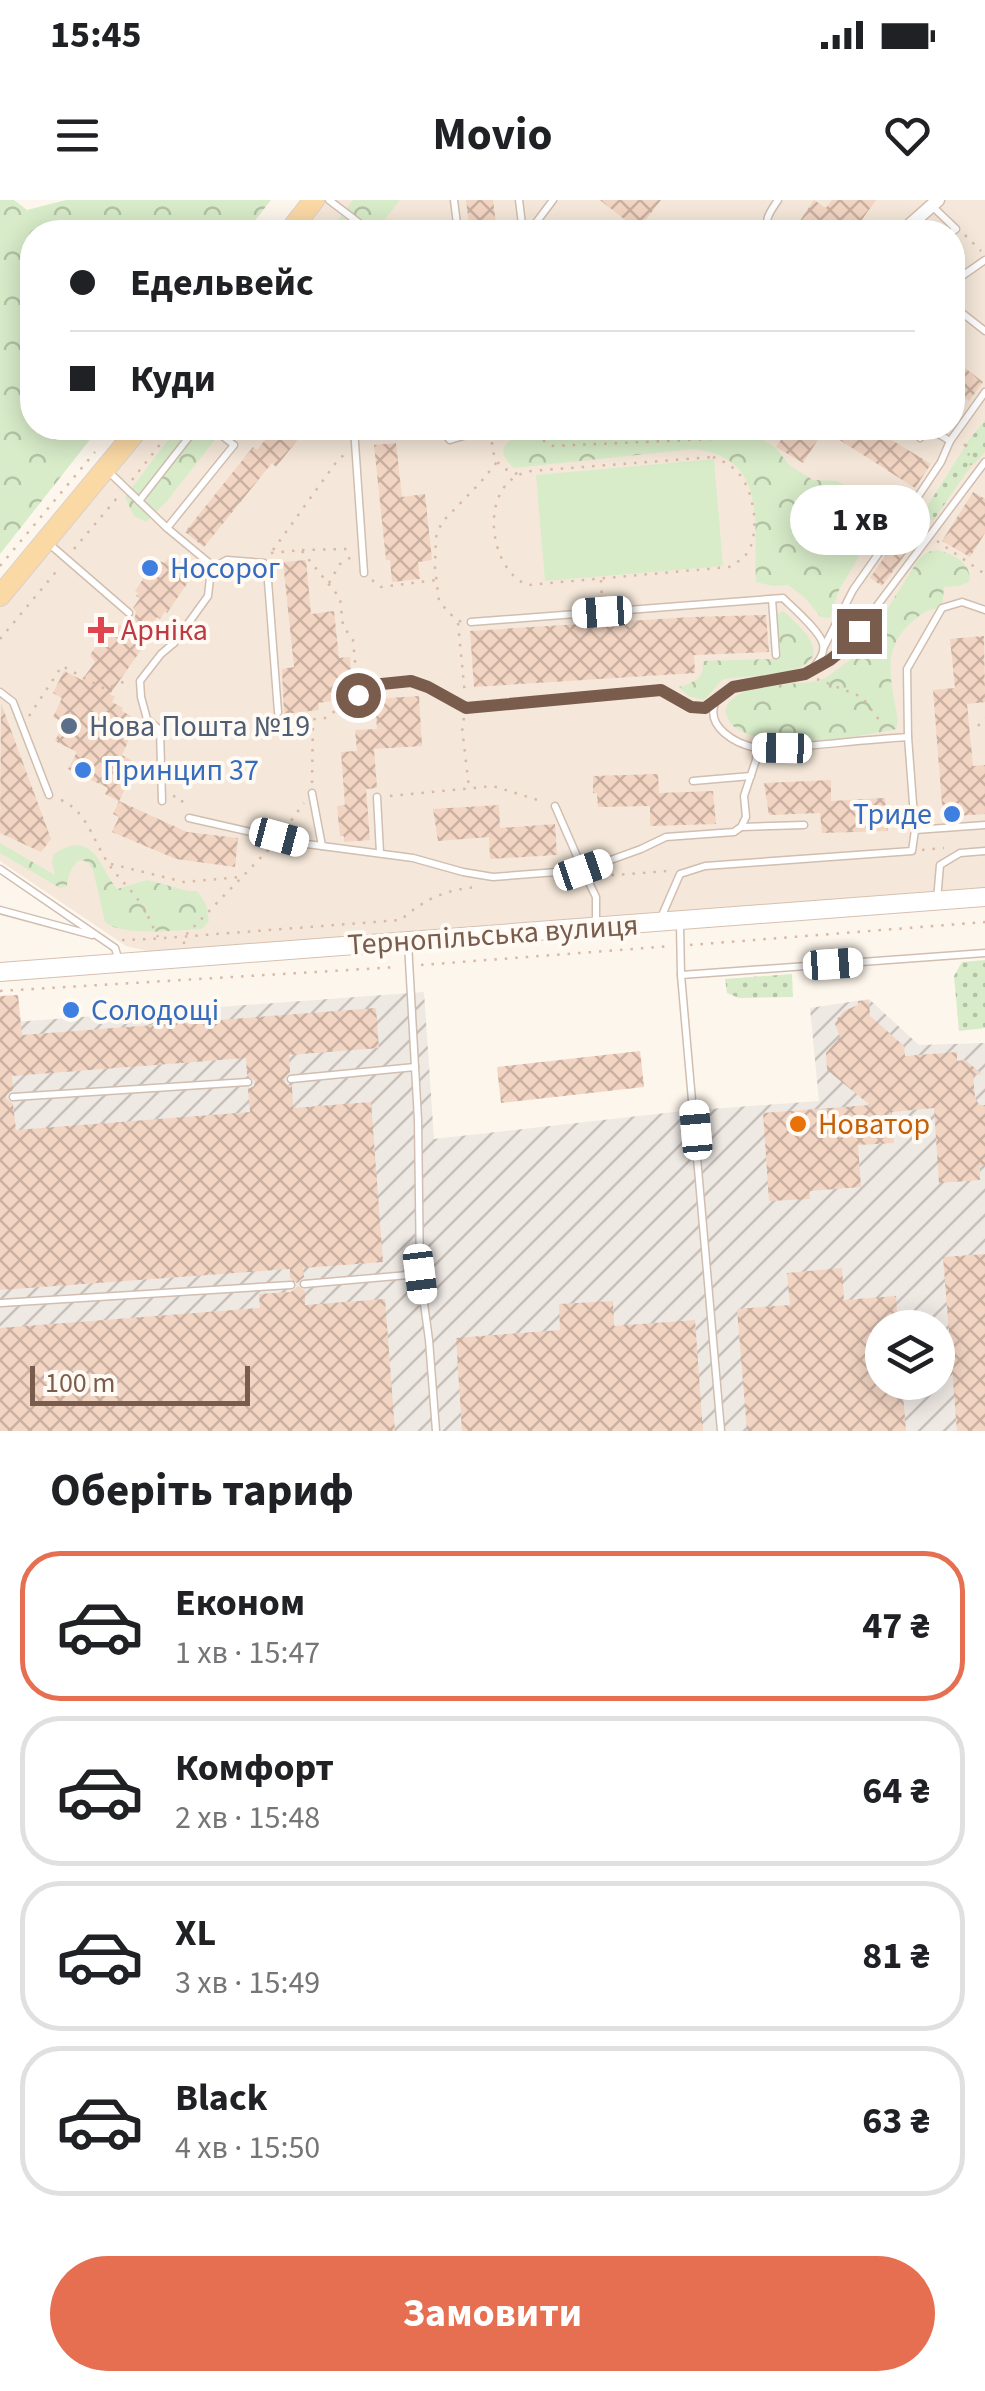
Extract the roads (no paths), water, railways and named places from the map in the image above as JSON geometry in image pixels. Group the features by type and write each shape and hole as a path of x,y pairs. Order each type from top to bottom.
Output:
{"main road":[{"path":"298,220 314,200"},
{"path":"0,596 129,440"},
{"name":"Тернопільська вулиця","path":"0,972 985,897"}],"street":[{"path":"916,220 935,203"}],"lane":[{"path":"329,200 355,220"},
{"path":"536,220 553,200"},
{"path":"965,420 985,392"},
{"path":"139,501 187,440"},
{"path":"167,528 234,445 228,440"},
{"path":"355,440 364,573"},
{"path":"805,674 822,657 854,590 932,475 951,440"},
{"path":"351,700 372,685 411,681 466,708 661,690 691,707 705,708 733,687 805,674 846,647 985,462"},
{"path":"105,468 214,567"},
{"path":"45,541 130,613"},
{"path":"162,801 160,730 147,719 140,681 208,596 214,567 228,560 264,563 268,568 278,712"},
{"path":"470,622 784,598 819,636 824,647"},
{"path":"772,599 776,655"},
{"path":"659,922 680,874 705,866 912,851 915,830 908,669 942,608 962,602 984,608"},
{"path":"150,627 174,643"},
{"path":"0,692 13,702 49,795"},
{"path":"715,702 711,713 714,724 756,748 908,737"},
{"path":"189,818 322,846 413,858 494,877 585,873 666,836 734,832 746,817 744,796 756,748"},
{"path":"693,781 751,776"},
{"path":"312,793 322,846"},
{"path":"377,797 380,853"},
{"path":"555,806 596,897 596,927"},
{"path":"740,827 804,825"},
{"path":"915,830 985,825"},
{"path":"937,901 940,864 960,854 985,851"},
{"path":"2,869 115,948 120,964"},
{"path":"0,910 98,936"},
{"path":"680,921 681,975 721,1431"},
{"path":"408,942 420,1274 436,1431"},
{"path":"681,975 985,953"},
{"path":"291,1080 415,1067"},
{"path":"13,1097 248,1082"},
{"path":"304,1284 420,1274"},
{"path":"1,1303 291,1285"}],"place":[{"name":"Носорог","path":"150,568"},
{"name":"Арніка","path":"101,630"},
{"name":"Нова Пошта №19","path":"69,726"},
{"name":"Принцип 37","path":"83,770"},
{"name":"Триде","path":"952,814"},
{"name":"Солодощі","path":"71,1010"},
{"name":"Новатор","path":"798,1124"}]}
